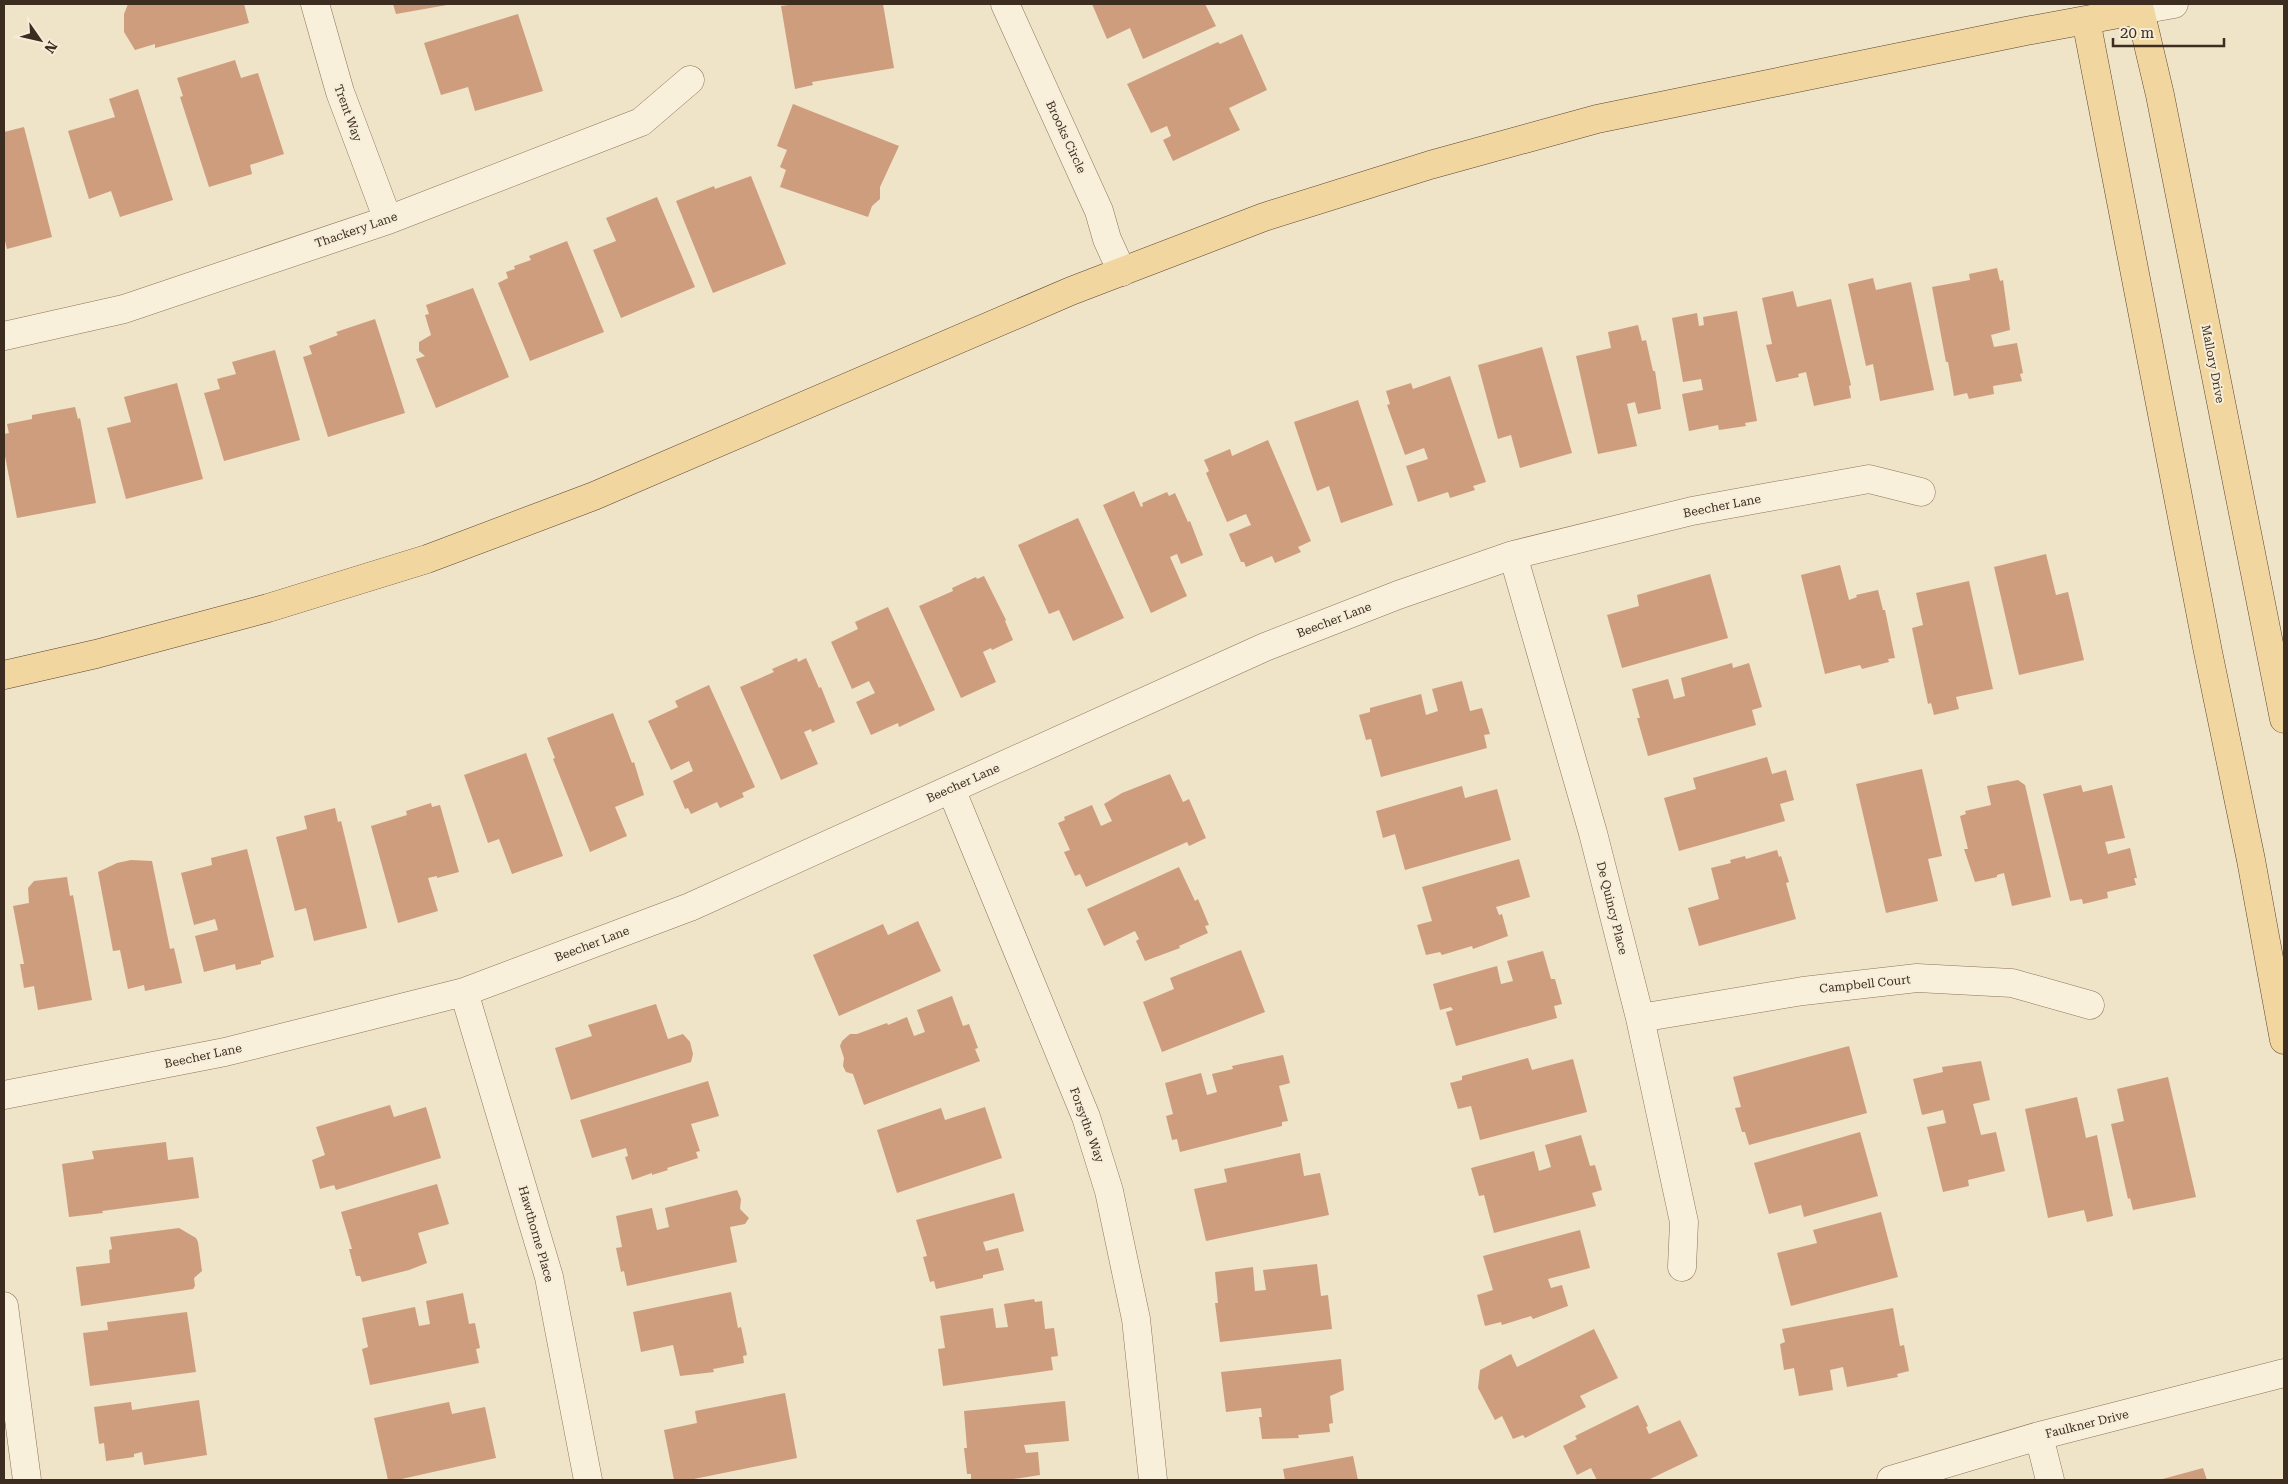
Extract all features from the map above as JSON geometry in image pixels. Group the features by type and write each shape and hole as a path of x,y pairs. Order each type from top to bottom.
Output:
{"main road":[{"path":"4,675 96,654 268,608 427,558 594,496 1071,291 1264,217 1430,165 1597,119 2140,10"},
{"name":"Mallory Drive","path":"2140,10 2160,95 2284,719"},
{"path":"2086,20 2208,652 2251,860 2284,1040"}],"street":[{"name":"Trent Way","path":"315,4 340,92 388,220"},
{"name":"Brooks Circle","path":"1005,4 1100,211 1107,238 1122,272"},
{"path":"2140,10 2174,4"},
{"name":"Thackery Lane","path":"4,336 124,309 388,220 641,122 690,80"},
{"name":"Beecher Lane","path":"4,1095 226,1052 464,992 690,907 1265,646 1398,595 1513,555 1692,511 1869,479 1921,492"},
{"name":"De Quincy Place","path":"1513,555 1593,833 1640,1018 1684,1222 1682,1267"},
{"name":"Forsythe Way","path":"951,788 1086,1117 1109,1191 1136,1319 1153,1480"},
{"name":"Campbell Court","path":"1640,1018 1803,991 1917,978 2012,983 2090,1005"},
{"name":"Hawthorne Place","path":"464,992 549,1277 588,1480"},
{"path":"4,1306 26,1480"},
{"name":"Faulkner Drive","path":"1891,1480 2039,1436 2284,1373"},
{"path":"2039,1436 2050,1480"}],"building":[{"path":"128,4 244,4 249,23 155,48 155,44 135,50 124,32 124,14"},
{"path":"393,4 447,4 447,5 396,14"},
{"path":"796,4 883,4 894,68 812,82 813,85 795,89 781,6"},
{"path":"1092,4 1205,4 1216,26 1143,59 1130,28 1107,39"},
{"path":"518,14 543,91 475,111 468,87 441,95 424,43"},
{"path":"1242,34 1267,90 1229,108 1240,130 1173,161 1163,140 1171,136 1167,126 1151,133 1127,84 1218,42 1220,44"},
{"path":"235,60 241,78 258,73 284,154 250,165 252,174 209,187 180,97 183,96 177,78"},
{"path":"138,89 173,200 120,217 111,191 89,199 68,131 115,117 109,99"},
{"path":"793,104 899,146 880,187 880,199 872,206 868,217 780,187 786,170 780,167 787,150 777,146"},
{"path":"24,127 52,237 7,249 4,237 4,132"},
{"path":"751,176 786,264 713,293 676,201 714,186 715,189"},
{"path":"657,197 695,287 621,318 593,250 616,241 606,218"},
{"path":"567,241 604,332 530,361 498,283 508,278 506,272 515,269 514,266 531,260 529,256"},
{"path":"1997,268 2000,281 2003,280 2010,330 1991,335 1994,347 2017,343 2023,373 2020,374 2022,381 1993,386 1994,394 1969,399 1967,393 1954,396 1932,287 1970,280 1969,274"},
{"path":"1873,278 1876,290 1911,282 1934,390 1880,401 1873,364 1866,366 1848,284"},
{"path":"473,288 509,377 436,408 416,359 425,356 419,351 419,342 431,335 425,315 429,314 426,305"},
{"path":"1793,291 1797,307 1831,299 1851,385 1849,386 1851,398 1814,406 1806,372 1798,374 1799,377 1776,382 1766,345 1772,344 1762,298"},
{"path":"1737,311 1757,421 1745,423 1746,426 1719,430 1718,425 1689,431 1682,394 1703,390 1701,379 1683,382 1672,318 1697,313 1699,326 1704,325 1703,317"},
{"path":"375,319 405,413 328,437 303,357 312,354 309,346 338,335 336,332"},
{"path":"1638,325 1642,341 1646,340 1653,371 1655,371 1661,409 1638,414 1635,402 1627,404 1637,446 1598,454 1576,356 1611,348 1608,332"},
{"path":"1542,347 1572,453 1520,468 1511,435 1498,439 1478,365"},
{"path":"275,350 300,440 224,461 204,393 220,389 217,379 236,374 232,362"},
{"path":"1450,376 1486,482 1473,486 1475,490 1450,498 1448,492 1418,502 1406,466 1428,459 1424,448 1405,455 1387,405 1390,404 1386,391 1411,383 1413,389"},
{"path":"177,383 203,479 126,499 107,428 131,422 124,397"},
{"path":"1358,400 1393,505 1341,523 1329,486 1317,491 1294,422"},
{"path":"75,407 78,419 80,418 96,503 17,518 4,451 4,434 9,433 7,424 32,419 32,415"},
{"path":"1268,440 1311,541 1298,547 1301,552 1275,563 1272,556 1246,567 1244,562 1241,562 1229,534 1251,525 1246,514 1227,522 1206,473 1209,471 1204,460 1230,449 1232,456"},
{"path":"1134,491 1141,507 1143,506 1142,503 1167,492 1169,496 1175,493 1188,522 1190,521 1203,555 1181,564 1177,554 1170,557 1187,596 1151,613 1103,505"},
{"path":"1078,518 1124,618 1073,641 1059,610 1049,614 1018,545"},
{"path":"2046,554 2056,595 2068,592 2084,660 2019,675 1994,567"},
{"path":"1840,565 1849,600 1857,597 1856,595 1878,590 1883,610 1885,610 1895,658 1888,659 1889,662 1862,669 1860,665 1825,674 1801,575"},
{"path":"1710,574 1728,638 1622,668 1607,615 1639,606 1637,595"},
{"path":"984,576 1006,620 1013,640 983,652 996,682 961,698 919,606 953,591 952,588 976,577 977,579"},
{"path":"1969,581 1993,689 1956,697 1959,709 1934,715 1931,703 1928,704 1912,628 1923,625 1916,593"},
{"path":"888,607 935,710 899,727 898,723 871,735 856,702 875,693 869,681 852,689 831,642 858,629 855,622"},
{"path":"797,658 798,662 806,658 819,688 821,687 835,722 812,732 811,729 804,732 818,764 781,780 740,687 774,672 772,669"},
{"path":"1732,663 1733,668 1749,663 1762,707 1752,710 1756,725 1648,756 1637,718 1640,718 1632,689 1668,679 1674,699 1685,696 1681,678"},
{"path":"1462,681 1470,711 1482,708 1490,734 1484,735 1487,748 1381,777 1371,739 1366,740 1359,715 1370,712 1370,708 1421,694 1426,715 1438,711 1432,689"},
{"path":"709,685 755,787 742,793 744,797 720,808 717,802 691,814 688,808 685,809 673,781 693,771 689,761 671,770 648,721 678,707 675,701"},
{"path":"613,713 632,763 634,762 644,795 615,807 627,836 590,852 553,759 555,758 547,738"},
{"path":"526,753 563,856 512,874 499,839 488,843 464,775"},
{"path":"1767,757 1772,774 1786,770 1794,800 1780,804 1785,821 1679,851 1664,798 1696,789 1693,778"},
{"path":"1922,769 1942,856 1928,859 1938,901 1886,913 1856,784"},
{"path":"1170,774 1183,802 1189,799 1206,838 1189,846 1187,842 1086,887 1080,874 1075,876 1064,852 1070,850 1058,823 1065,820 1064,817 1092,805 1101,826 1112,821 1104,804 1122,793"},
{"path":"2018,780 2025,785 2051,897 2012,906 2004,873 1997,875 1997,877 1975,882 1964,849 1968,849 1960,816 1966,814 1965,811 1991,805 1987,786"},
{"path":"2081,785 2083,792 2112,785 2125,838 2105,842 2108,854 2130,848 2137,878 2134,878 2136,885 2107,892 2108,898 2083,904 2082,899 2070,901 2043,794"},
{"path":"1462,786 1465,798 1497,789 1511,840 1405,870 1395,834 1383,838 1376,811"},
{"path":"431,803 432,807 440,805 459,872 437,878 437,876 428,878 438,911 398,923 371,826 407,815 406,811"},
{"path":"335,808 338,822 341,821 367,928 314,941 306,908 295,911 276,837 307,829 304,816"},
{"path":"247,849 274,957 261,961 261,964 236,970 235,964 204,972 195,936 218,930 215,919 194,925 181,873 212,865 211,858"},
{"path":"1777,850 1779,857 1781,856 1789,882 1786,883 1796,919 1699,946 1688,908 1719,899 1711,868 1731,863 1730,860 1745,856 1746,859"},
{"path":"1519,859 1530,897 1496,907 1499,915 1502,914 1508,936 1473,949 1472,946 1442,955 1440,952 1426,955 1417,925 1432,921 1422,887"},
{"path":"131,860 152,861 170,949 174,948 182,983 145,991 144,985 128,989 120,950 113,951 98,872 117,863"},
{"path":"1179,867 1195,901 1198,899 1209,925 1205,926 1208,933 1179,946 1180,948 1145,961 1136,941 1139,939 1135,931 1104,946 1087,909"},
{"path":"67,877 70,896 73,895 92,1000 38,1010 34,986 24,988 20,964 24,964 13,906 29,903 28,888 34,881"},
{"path":"918,921 941,971 839,1016 813,955 883,924 888,935"},
{"path":"1241,950 1265,1012 1162,1052 1143,1002 1174,989 1170,978"},
{"path":"1543,951 1551,979 1555,979 1562,1004 1554,1006 1557,1018 1456,1046 1446,1012 1453,1010 1451,1007 1440,1010 1433,984 1497,966 1501,984 1513,981 1507,961"},
{"path":"952,996 963,1026 969,1024 978,1048 975,1049 980,1061 864,1105 853,1074 846,1072 843,1066 844,1058 840,1046 842,1041 850,1034 857,1034 887,1023 888,1025 907,1017 914,1036 925,1032 917,1010"},
{"path":"656,1004 668,1039 683,1034 690,1042 693,1054 691,1062 571,1100 555,1048 592,1036 588,1025"},
{"path":"1849,1046 1867,1113 1749,1145 1745,1132 1742,1132 1735,1108 1741,1107 1733,1077"},
{"path":"1283,1055 1290,1083 1279,1086 1288,1121 1282,1122 1282,1126 1180,1152 1177,1139 1172,1140 1166,1116 1173,1114 1165,1083 1201,1073 1207,1095 1217,1092 1212,1074 1233,1069 1232,1066"},
{"path":"1528,1058 1532,1070 1573,1059 1587,1112 1480,1140 1471,1106 1458,1109 1450,1083 1462,1080 1462,1076"},
{"path":"1981,1061 1990,1100 1973,1104 1981,1135 1996,1132 2005,1171 1968,1180 1969,1186 1943,1192 1927,1127 1946,1123 1943,1110 1922,1115 1913,1079 1943,1072 1942,1067"},
{"path":"2168,1077 2196,1197 2133,1210 2130,1198 2128,1199 2111,1124 2124,1121 2117,1089"},
{"path":"708,1081 719,1116 691,1124 700,1151 696,1152 698,1158 667,1168 668,1170 632,1180 625,1157 628,1156 626,1148 592,1158 580,1120"},
{"path":"2077,1097 2086,1138 2097,1135 2113,1216 2087,1222 2084,1210 2048,1218 2025,1109"},
{"path":"390,1105 394,1117 426,1107 441,1158 336,1190 334,1185 320,1189 312,1160 325,1155 316,1127"},
{"path":"985,1107 1002,1158 897,1193 877,1130 941,1108 945,1120"},
{"path":"1860,1132 1878,1196 1804,1217 1801,1205 1769,1214 1754,1163"},
{"path":"1581,1135 1590,1166 1595,1165 1602,1190 1592,1193 1596,1206 1494,1233 1484,1195 1479,1196 1471,1168 1534,1151 1539,1171 1551,1167 1545,1145"},
{"path":"166,1142 168,1160 193,1157 199,1198 69,1217 62,1164 94,1159 92,1151"},
{"path":"1300,1153 1304,1176 1320,1173 1329,1215 1206,1241 1194,1189 1227,1182 1224,1169"},
{"path":"437,1184 449,1224 418,1233 427,1263 409,1270 362,1282 360,1276 356,1276 349,1249 352,1249 341,1212"},
{"path":"737,1190 741,1199 740,1209 749,1218 745,1224 730,1227 737,1262 627,1286 624,1271 621,1272 616,1248 622,1247 616,1216 652,1208 657,1230 669,1227 665,1208"},
{"path":"1014,1193 1024,1231 983,1242 986,1251 998,1248 1004,1270 983,1275 983,1278 936,1289 934,1281 930,1282 923,1257 927,1256 916,1220"},
{"path":"1881,1212 1898,1277 1791,1306 1777,1253 1817,1243 1813,1230"},
{"path":"179,1228 196,1238 198,1242 202,1271 194,1278 195,1286 193,1289 81,1306 76,1267 110,1263 109,1250 112,1249 110,1237"},
{"path":"1580,1230 1590,1268 1548,1279 1551,1288 1562,1285 1568,1306 1533,1319 1531,1316 1502,1325 1501,1322 1485,1326 1477,1295 1493,1290 1483,1256"},
{"path":"1317,1264 1321,1296 1328,1295 1332,1329 1220,1342 1215,1303 1218,1303 1215,1272 1253,1267 1255,1291 1266,1290 1263,1270"},
{"path":"731,1292 738,1328 741,1327 747,1355 743,1356 744,1363 713,1369 714,1372 680,1376 673,1345 641,1352 633,1312"},
{"path":"463,1293 469,1324 475,1323 480,1348 476,1349 479,1363 370,1385 362,1349 368,1347 362,1318 415,1307 419,1326 430,1324 426,1301"},
{"path":"1034,1299 1035,1302 1042,1301 1045,1329 1054,1328 1058,1356 1051,1357 1053,1370 943,1386 938,1349 945,1348 940,1316 993,1308 996,1328 1008,1327 1004,1304"},
{"path":"1893,1308 1900,1346 1904,1345 1909,1371 1897,1374 1898,1377 1847,1387 1843,1367 1830,1370 1833,1390 1799,1396 1794,1368 1784,1370 1780,1344 1785,1342 1782,1329"},
{"path":"187,1312 196,1372 90,1386 83,1333 108,1330 107,1322"},
{"path":"1594,1329 1618,1378 1580,1396 1586,1407 1525,1438 1523,1435 1513,1439 1502,1416 1495,1420 1478,1388 1480,1370 1511,1354 1517,1367"},
{"path":"1341,1359 1344,1390 1330,1396 1333,1423 1329,1424 1330,1432 1298,1435 1299,1438 1262,1439 1259,1417 1262,1417 1261,1408 1226,1412 1221,1372"},
{"path":"785,1393 797,1458 689,1480 674,1480 664,1430 697,1423 695,1411"},
{"path":"199,1400 207,1455 144,1465 142,1452 134,1454 134,1457 106,1461 104,1443 99,1444 94,1407 131,1402 132,1410"},
{"path":"1065,1401 1069,1441 1024,1445 1026,1453 1038,1452 1040,1475 1007,1480 971,1480 971,1474 967,1474 964,1448 967,1448 964,1411"},
{"path":"449,1402 452,1414 485,1407 496,1458 397,1480 388,1480 374,1418"},
{"path":"1638,1405 1648,1426 1646,1427 1649,1434 1680,1420 1698,1456 1648,1480 1597,1480 1591,1468 1577,1475 1563,1446 1577,1439 1575,1436"},
{"path":"1353,1456 1358,1480 1285,1480 1283,1469"},
{"path":"2203,1468 2207,1480 2159,1480"}]}
